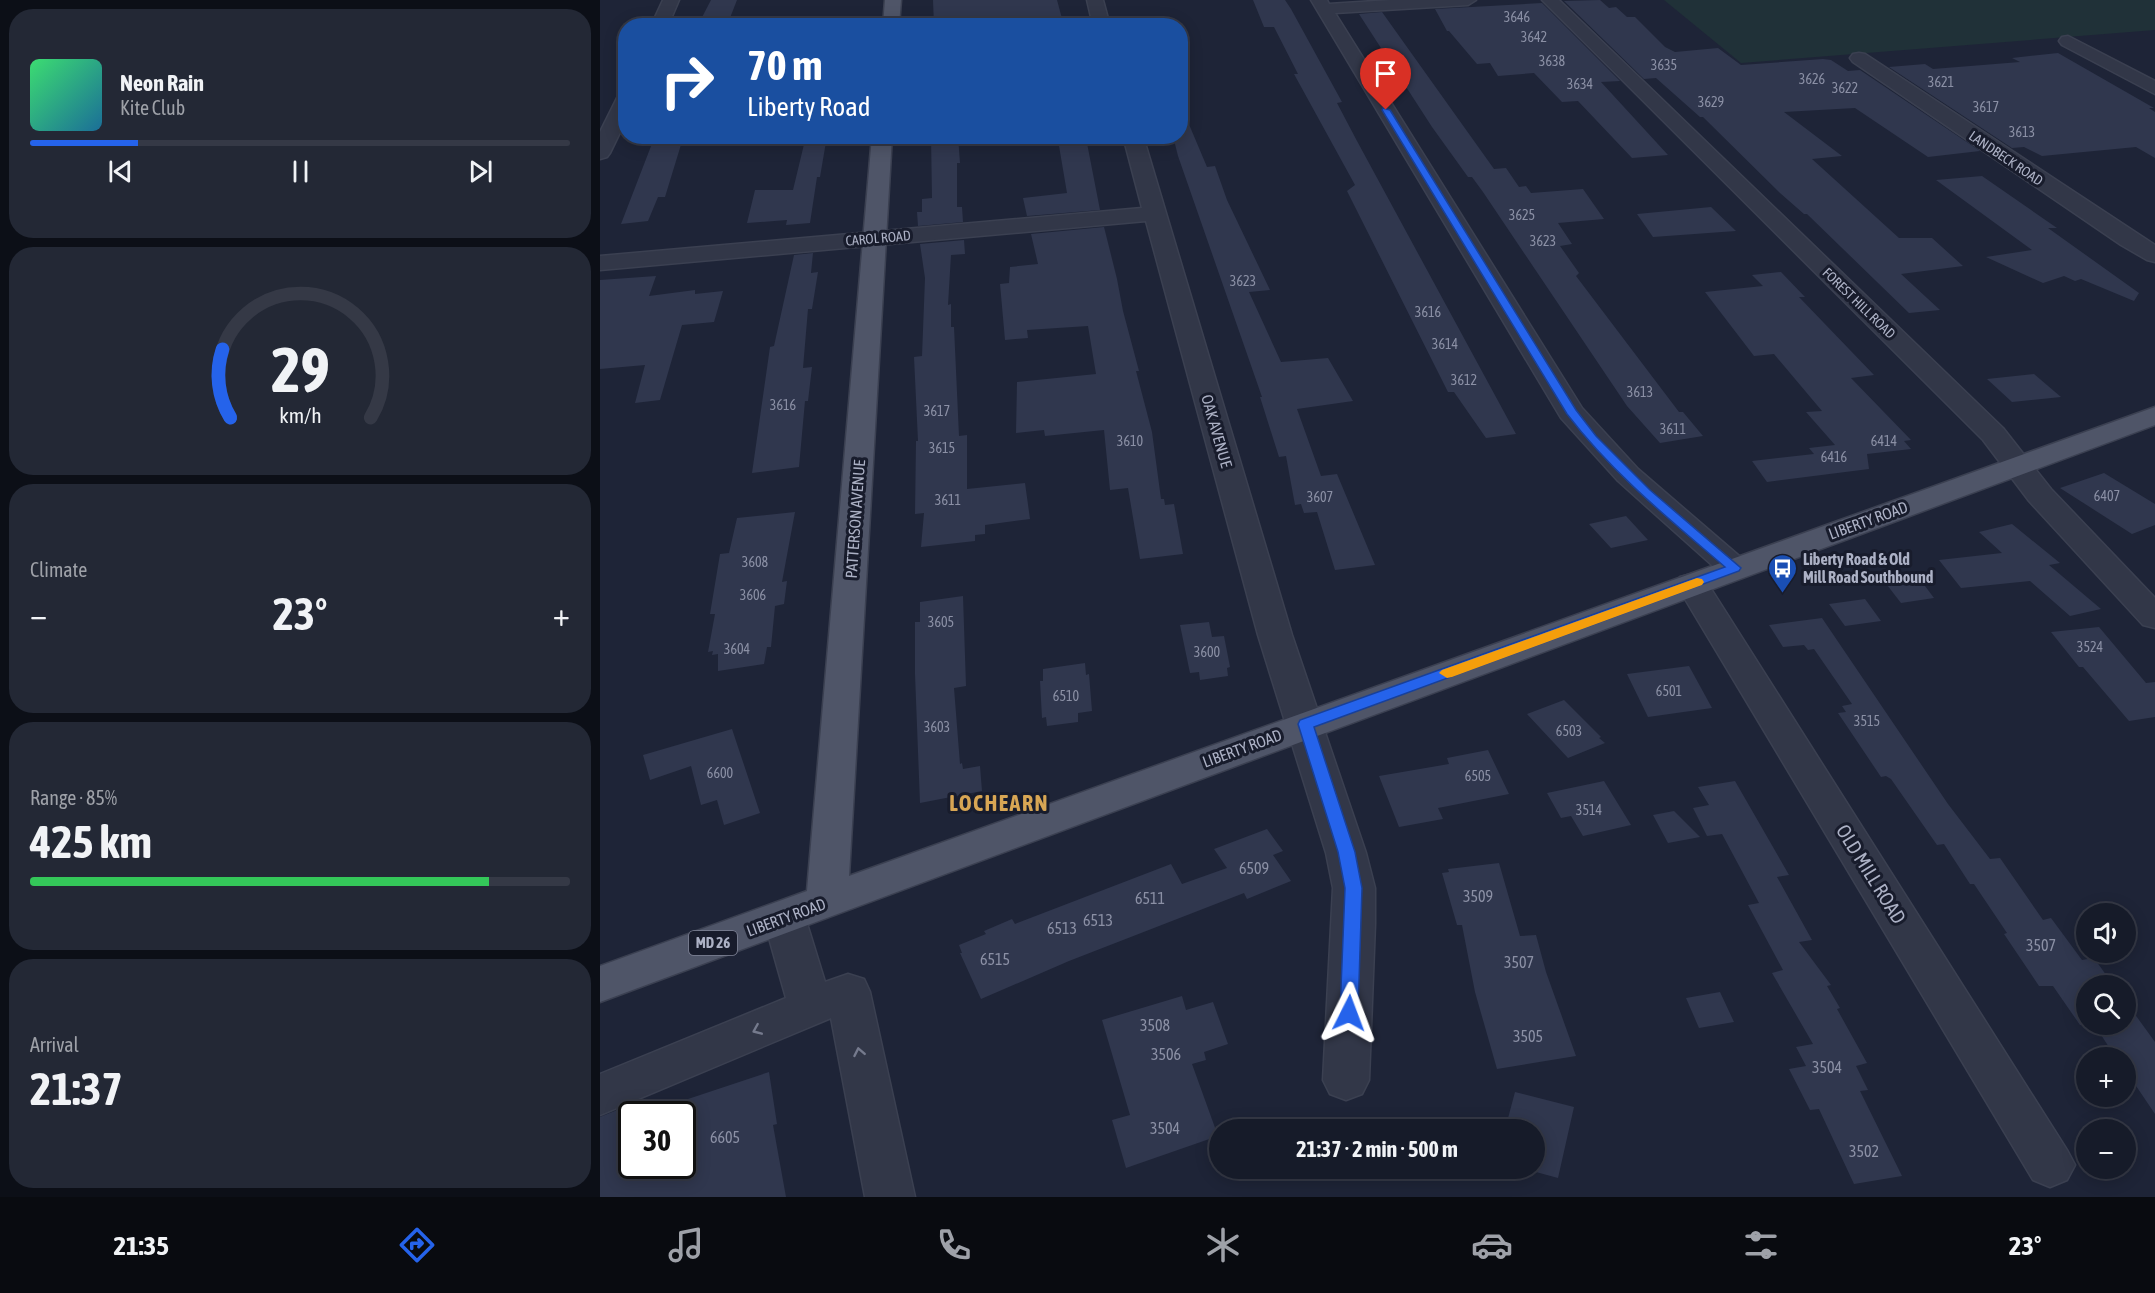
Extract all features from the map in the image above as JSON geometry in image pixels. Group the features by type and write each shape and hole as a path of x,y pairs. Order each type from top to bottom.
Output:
{"main road":[{"path":"891,18 892,0"},
{"name":"PATTERSON AVENUE","path":"827,902 881,144"},
{"name":"LIBERTY ROAD","path":"600,984 1305,724 2155,415"}],"street":[{"path":"663,18 671,0"},
{"path":"1095,0 1100,18"},
{"path":"1468,0 1322,4 1571,412 1592,438 1645,493 1734,568"},
{"name":"FOREST HILL ROAD","path":"1551,0 1985,426 2040,495 2155,618"},
{"path":"2068,41 2155,88"},
{"name":"LANDBECK ROAD","path":"1859,58 2129,240 2155,255"},
{"path":"600,153 618,115"},
{"name":"OAK AVENUE","path":"1135,144 1275,635 1346,852 1354,888 1346,1080"},
{"name":"CAROL ROAD","path":"600,263 1156,213"},
{"name":"OLD MILL ROAD","path":"1692,584 2050,1165"},
{"path":"784,917 830,1000 870,1109 890,1197"},
{"path":"600,1095 830,1000"}],"shaded area":[{"path":"1664,0 2155,0 2155,30 1741,63"}],"building":[{"path":"711,0 737,0 730,18 702,18"},
{"path":"933,0 1057,0 1062,18 934,18"},
{"path":"1253,0 1285,0 1291,9 1342,102 1337,103 1357,141 1516,434 1486,438 1454,392 1448,392 1347,191 1355,185 1294,74 1298,74 1274,27 1264,27"},
{"path":"1600,0 1609,8 1616,7 1627,17 1635,17 1665,47 1675,52 1718,48 1741,65 1823,59 1831,60 1848,71 1860,70 1980,151 1928,157 1855,108 1784,112 1842,156 1812,159 1899,238 1932,238 1963,266 1901,274 1940,310 1909,313 1807,214 1804,214 1780,193 1703,117 1700,117 1656,78 1644,79 1564,1"},
{"path":"1542,3 1620,81 1601,82 1668,155 1632,158 1578,101 1562,102 1534,73 1498,76 1490,63 1477,64 1447,31 1435,9"},
{"path":"1382,12 1494,169 1506,168 1519,187 1526,186 1531,193 1583,189 1604,219 1558,223 1572,244 1560,246 1579,273 1576,276 1679,412 1683,412 1703,436 1660,443 1627,406 1483,192 1472,177 1468,177 1432,127 1359,14"},
{"path":"2058,53 2154,108 2149,108 2155,112 2155,158 2136,147 2042,156 2024,147 2012,148 1889,67 1925,64 1933,69 2020,62 2012,58"},
{"path":"1188,122 1207,167 1215,166 1227,200 1270,290 1249,292 1281,362 1328,358 1353,401 1297,409 1321,476 1337,474 1375,565 1335,570 1317,512 1304,513 1301,504 1295,505 1286,456 1279,457 1260,397 1262,397 1175,144 1188,144"},
{"path":"652,144 681,144 665,197 658,197 648,221 621,224"},
{"path":"804,144 826,144 820,177 817,177 810,223 786,225 787,220 747,223 755,190 793,190"},
{"path":"931,144 959,144 960,163 957,163 957,207 962,207 963,222 918,226 917,212 922,212 922,199 932,198"},
{"path":"1059,144 1087,144 1100,210 1027,216 1023,198 1067,193"},
{"path":"1982,176 2057,228 2048,228 2139,293 2134,301 2081,279 2075,281 2064,276 2043,283 1986,257 2032,250 1936,180"},
{"path":"1711,207 1736,231 1653,237 1637,214"},
{"path":"1104,227 1152,432 1161,499 1164,499 1165,505 1174,504 1183,554 1140,559 1128,488 1110,490 1104,430 1045,436 1044,430 1016,433 1017,382 1096,374 1088,326 1027,330 1028,338 1005,340 1000,284 1009,283 1010,267 1038,264 1031,234"},
{"path":"964,240 965,254 951,255 948,305 951,304 951,327 954,327 959,436 967,435 967,489 1025,483 1030,519 985,525 985,534 975,535 975,541 921,547 924,513 915,514 916,441 918,441 914,357 922,356 925,278 920,244"},
{"path":"813,253 811,273 818,272 812,309 808,309 803,368 812,367 808,401 805,401 799,467 752,473 770,347 774,346 794,255"},
{"path":"1781,272 1805,297 1799,297 1874,375 1851,378 1911,440 1904,441 1911,449 1867,454 1869,469 1767,482 1752,461 1814,454 1809,448 1835,445 1806,412 1822,411 1774,354 1754,356 1705,292 1763,286 1752,275"},
{"path":"656,276 649,296 695,290 695,294 723,291 714,322 682,325 660,400 635,403 645,365 600,369 600,280"},
{"path":"2034,374 2061,397 2012,402 1987,379"},
{"path":"2104,473 2155,504 2155,525 2132,534 2060,488"},
{"path":"795,512 782,582 787,581 784,604 775,606 771,647 767,647 764,664 718,671 718,654 712,655 713,651 708,652 715,614 710,614 720,554 729,553 737,518"},
{"path":"1626,516 1648,540 1611,548 1589,524"},
{"path":"2012,524 2060,563 2049,565 2101,609 2070,616 2030,581 1961,588 1939,560 2002,553 1979,532"},
{"path":"1919,578 1934,598 1901,603 1884,581"},
{"path":"963,596 966,686 954,688 960,764 962,763 963,769 980,766 982,791 920,803 915,622 920,622 920,602"},
{"path":"1865,599 1881,621 1845,626 1829,604"},
{"path":"1822,618 1948,804 1990,859 2000,858 2043,920 2051,918 2076,952 2076,963 2098,963 2106,975 2076,975 2076,1019 2053,986 2039,986 2004,934 2007,933 1974,884 1970,884 1944,844 1937,845 1891,779 1886,776 1881,777 1838,713 1846,712 1842,706 1852,704 1814,649 1808,650 1804,645 1783,647 1769,625"},
{"path":"1209,622 1212,637 1224,636 1230,667 1227,668 1228,676 1200,680 1199,672 1190,673 1180,625"},
{"path":"2099,627 2146,683 2155,682 2155,717 2129,721 2083,667 2079,667 2051,632"},
{"path":"1085,663 1086,675 1089,674 1092,711 1078,713 1078,722 1047,726 1046,717 1042,718 1040,681 1043,681 1043,669"},
{"path":"1689,666 1712,708 1648,717 1627,674"},
{"path":"1564,700 1605,743 1568,758 1527,714"},
{"path":"732,729 760,813 724,825 717,800 701,805 691,766 650,780 643,755"},
{"path":"1488,750 1509,794 1438,808 1443,819 1399,827 1379,776 1449,764 1447,758"},
{"path":"1604,781 1631,825 1583,836 1571,816 1561,818 1547,793"},
{"path":"1735,781 1789,875 1777,877 1812,940 1799,942 1831,985 1827,986 1840,1008 1837,1009 1867,1063 1856,1066 1868,1090 1860,1091 1902,1176 1854,1184 1819,1109 1810,1110 1789,1069 1806,1066 1796,1047 1813,1044 1772,973 1783,970 1748,905 1759,903 1722,834 1707,836 1693,808 1709,805 1698,787"},
{"path":"1674,811 1700,837 1668,843 1653,815"},
{"path":"1267,829 1283,851 1273,855 1291,881 1247,899 1244,893 1069,961 981,999 960,953 962,953 959,945 986,934 984,931 1012,919 1015,924 1171,864 1182,884 1227,868 1214,849"},
{"path":"1499,863 1520,936 1536,935 1546,972 1576,1056 1497,1069 1475,992 1462,925 1457,925 1442,873 1449,872 1448,869"},
{"path":"1720,992 1734,1022 1699,1028 1686,998"},
{"path":"1182,996 1186,1010 1213,1002 1228,1044 1204,1052 1206,1060 1192,1064 1212,1119 1209,1119 1209,1139 1126,1168 1112,1120 1130,1115 1102,1020"},
{"path":"2136,1016 2155,1042 2155,1114 2136,1086 2136,1047 2109,1047 2101,1035 2136,1035"},
{"path":"769,1072 777,1124 773,1125 786,1197 600,1197 600,1117 618,1110 618,1179 696,1179 696,1101 682,1101"},
{"path":"1515,1092 1574,1107 1558,1178 1545,1174 1545,1119 1508,1119"}],"slow traffic":[{"path":"1447,673 1697,582"}],"place":[{"name":"Liberty Road & Old Mill Road Southbound","path":"1782,594"}],"district":[{"name":"LOCHEARN","path":"999,803"}],"route":[{"path":"1349,1013 1354,888 1346,852 1305,724 1734,568 1645,493 1592,438 1571,412 1386,110"}]}
